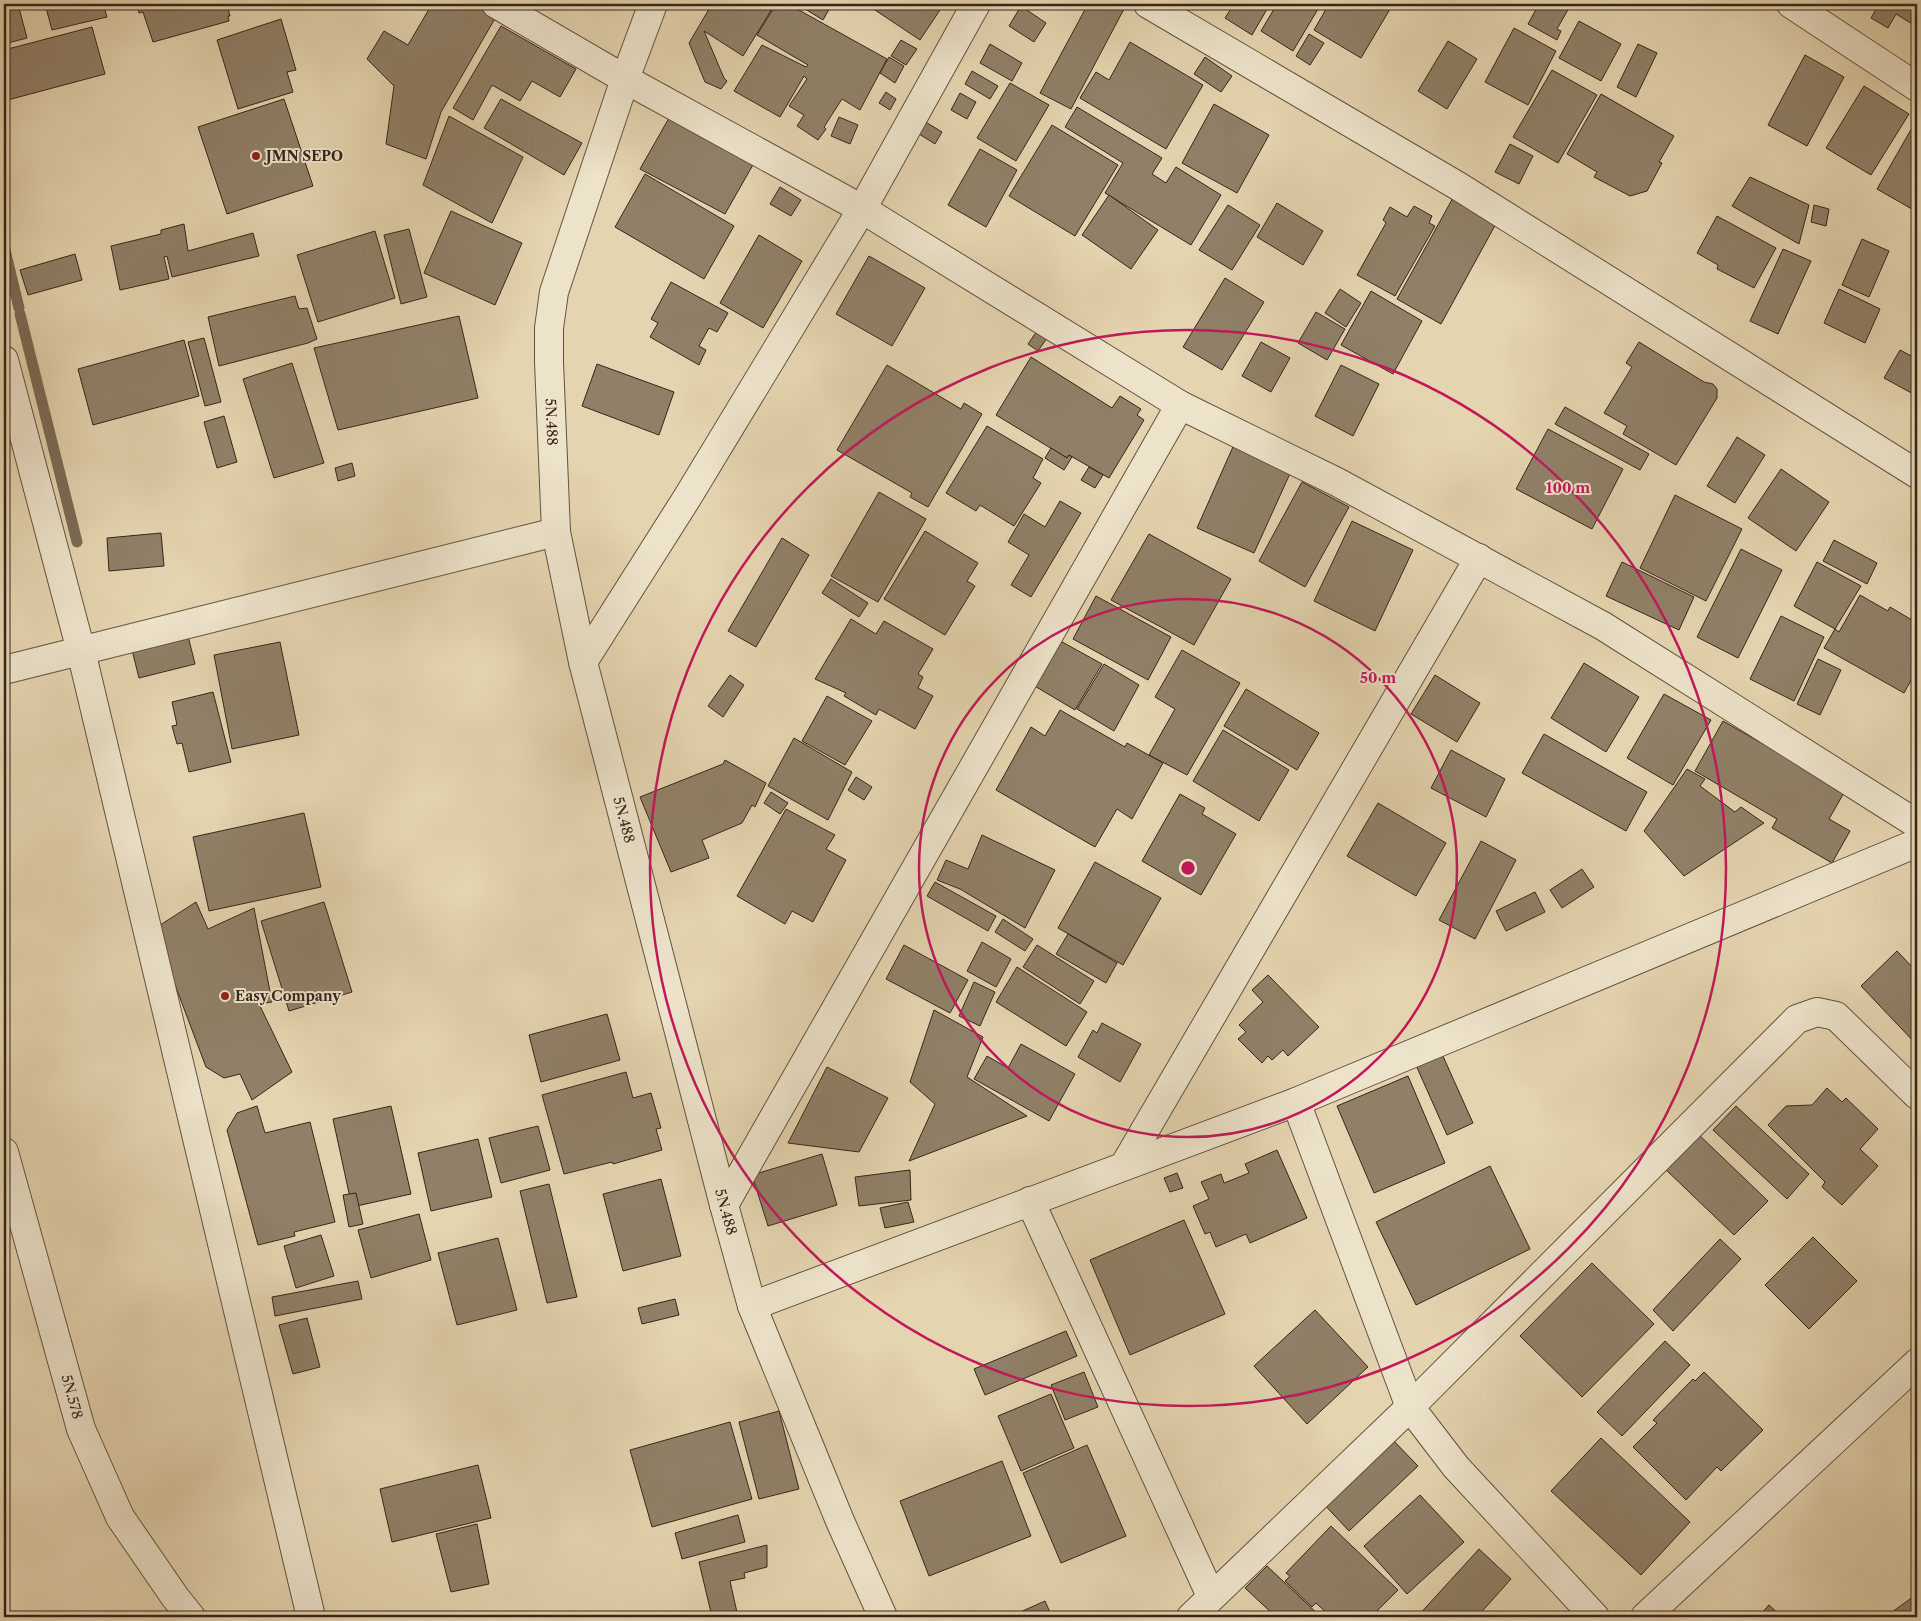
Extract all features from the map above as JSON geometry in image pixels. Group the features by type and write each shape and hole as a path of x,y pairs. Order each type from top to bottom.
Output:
{"street":[{"path":"496,4 625,79 862,210 1180,405 1337,482 1603,626 1917,824"},
{"name":"5N.488","path":"653,4 625,79 554,292 549,328 549,362 556,532 584,662 724,1205 752,1306 840,1520 883,1617"},
{"path":"584,662 692,490 862,210 976,4"},
{"path":"1148,4 1458,186 1917,474"},
{"path":"1791,4 1917,88"},
{"path":"4,360 81,651 310,1617"},
{"path":"724,1205 1180,405"},
{"path":"4,670 556,532"},
{"path":"1124,1166 1478,558"},
{"path":"752,1306 1296,1102 1917,843"},
{"path":"1191,1617 1410,1407 1797,1019 1817,1012 1836,1016 1917,1094"},
{"path":"1296,1102 1410,1407 1456,1467 1595,1617"},
{"name":"5N.578","path":"4,1152 81,1429 120,1517 191,1617"},
{"path":"1030,1201 1211,1596"},
{"path":"1645,1617 1917,1363"}],"building":[{"path":"4,4 18,4 27,38 4,44"},
{"path":"45,4 103,4 107,17 52,30"},
{"path":"137,4 227,4 230,16 228,16 229,21 153,42 143,12 139,13"},
{"path":"432,4 477,4 497,15 441,112 426,159 386,144 394,86 367,59 384,31 408,45"},
{"path":"712,4 775,4 743,56 704,31 727,81 721,89 705,82 689,43"},
{"path":"776,4 788,4 887,59 860,110 842,99 818,140 797,126 804,115 789,106 807,79 804,76 780,117 734,91 762,45 806,67 808,65 757,35"},
{"path":"797,4 832,4 823,20"},
{"path":"866,4 936,4 942,7 920,40"},
{"path":"1088,4 1114,4 1124,9 1071,109 1040,93"},
{"path":"1234,4 1270,4 1252,35 1225,18"},
{"path":"1277,4 1321,4 1293,51 1261,31"},
{"path":"1329,4 1393,4 1361,58 1314,30"},
{"path":"1539,4 1578,4 1575,8 1570,6 1557,29 1561,31 1557,40 1528,24"},
{"path":"1879,4 1917,4 1917,27 1896,14 1888,28 1871,18"},
{"path":"1021,6 1046,23 1034,42 1009,26"},
{"path":"281,19 296,70 287,72 293,92 238,109 217,40"},
{"path":"1579,21 1621,44 1601,81 1559,58"},
{"path":"501,26 576,69 560,97 532,81 520,101 492,85 473,120 453,108"},
{"path":"92,27 105,74 4,101 4,50"},
{"path":"1514,28 1556,51 1528,105 1485,82"},
{"path":"1309,34 1324,43 1310,65 1296,56"},
{"path":"901,40 917,49 906,65 891,56"},
{"path":"1448,41 1477,59 1447,109 1418,91"},
{"path":"1130,42 1203,85 1166,149 1080,98 1096,72 1109,80"},
{"path":"990,44 1022,63 1012,81 980,63"},
{"path":"1638,44 1657,53 1636,97 1617,87"},
{"path":"1805,55 1844,77 1807,146 1768,125"},
{"path":"889,57 904,66 895,83 880,73"},
{"path":"1205,57 1232,76 1221,92 1194,74"},
{"path":"1552,70 1597,95 1558,163 1513,137"},
{"path":"972,71 998,86 990,99 965,84"},
{"path":"1010,83 1049,105 1016,161 977,138"},
{"path":"1864,86 1909,114 1871,175 1826,148"},
{"path":"886,92 896,99 890,110 879,103"},
{"path":"960,93 976,102 967,119 951,110"},
{"path":"1601,94 1674,136 1659,162 1662,163 1647,191 1630,196 1594,177 1597,172 1567,154"},
{"name":"JMN SEPO","path":"284,99 313,186 227,214 198,127"},
{"path":"501,99 582,143 564,175 484,128"},
{"path":"1214,104 1269,135 1237,193 1182,163"},
{"path":"1077,107 1162,158 1152,174 1166,183 1176,167 1221,195 1191,245 1105,193 1123,163 1065,127"},
{"path":"449,116 523,157 492,223 423,185"},
{"path":"839,117 858,125 850,144 831,136"},
{"path":"669,118 754,163 725,214 640,169"},
{"path":"1917,119 1917,212 1877,189"},
{"path":"924,121 942,132 935,144 916,132"},
{"path":"1052,125 1118,165 1075,236 1009,196"},
{"path":"1510,144 1533,156 1519,184 1495,172"},
{"path":"980,149 1017,170 986,227 948,205"},
{"path":"645,174 734,226 704,279 615,227"},
{"path":"1750,177 1809,205 1799,244 1732,206"},
{"path":"780,187 801,200 791,216 770,204"},
{"path":"1109,195 1158,230 1131,269 1082,235"},
{"path":"1454,196 1498,220 1441,324 1397,299"},
{"path":"1277,203 1323,231 1303,265 1257,237"},
{"path":"1228,205 1260,225 1232,270 1199,250"},
{"path":"1814,205 1829,209 1826,226 1811,222"},
{"path":"1414,206 1432,216 1429,223 1435,226 1395,296 1357,275 1386,223 1383,220 1390,207 1407,217"},
{"path":"451,211 522,243 495,305 424,273"},
{"path":"1717,216 1776,248 1754,288 1717,269 1718,265 1697,253"},
{"path":"184,224 188,251 253,233 259,256 172,277 167,256 164,257 169,279 120,290 111,246 161,234 161,230"},
{"path":"409,229 427,297 401,304 384,235"},
{"path":"375,231 395,298 318,322 297,255"},
{"path":"759,235 802,261 763,328 720,303"},
{"path":"1862,239 1889,251 1869,297 1842,285"},
{"path":"1783,249 1811,261 1778,334 1750,321"},
{"path":"75,254 82,280 28,295 20,270"},
{"path":"869,256 925,288 892,346 836,314"},
{"path":"1225,278 1264,302 1222,370 1183,347"},
{"path":"671,282 728,313 717,332 709,328 699,346 706,350 699,365 650,337 658,323 651,319"},
{"path":"1340,289 1361,303 1346,327 1325,313"},
{"path":"1839,289 1880,309 1865,343 1824,323"},
{"path":"1371,291 1422,321 1393,374 1341,345"},
{"path":"295,296 299,309 307,308 317,339 219,366 208,317"},
{"path":"1316,312 1345,329 1327,360 1298,343"},
{"path":"459,316 478,398 338,430 314,348"},
{"path":"1037,331 1047,338 1038,351 1028,344"},
{"path":"204,338 221,402 205,406 188,342"},
{"path":"184,340 199,396 93,425 78,369"},
{"path":"1261,342 1290,358 1271,392 1242,376"},
{"path":"1639,342 1704,382 1713,384 1717,389 1717,398 1676,465 1623,434 1627,426 1604,413 1632,367 1626,363"},
{"path":"1900,350 1917,359 1917,396 1884,378"},
{"path":"1031,357 1112,408 1120,396 1141,409 1137,415 1144,420 1109,478 1069,455 1067,458 996,415"},
{"path":"292,363 324,463 274,478 243,379"},
{"path":"597,364 674,392 659,435 582,406"},
{"path":"887,365 961,409 964,403 982,414 928,507 910,497 912,493 837,450"},
{"path":"1341,365 1379,384 1353,436 1315,416"},
{"path":"1565,407 1649,454 1640,470 1555,424"},
{"path":"224,416 237,462 217,468 204,422"},
{"path":"987,426 1043,459 1033,478 1041,483 1014,526 980,505 976,511 946,493"},
{"path":"1548,429 1623,469 1592,529 1516,489"},
{"path":"1737,437 1765,455 1735,503 1707,486"},
{"path":"1236,440 1293,467 1254,553 1197,528"},
{"path":"1051,448 1067,458 1069,455 1072,457 1064,470 1045,458"},
{"path":"352,463 355,476 338,481 335,468"},
{"path":"1089,467 1103,475 1095,488 1081,480"},
{"path":"1781,469 1829,502 1796,551 1748,518"},
{"path":"1302,482 1349,507 1305,587 1259,561"},
{"path":"879,492 926,519 878,602 831,576"},
{"path":"1675,495 1742,529 1706,601 1640,568"},
{"path":"1060,501 1081,513 1031,597 1011,585 1029,555 1008,542 1024,514 1045,527"},
{"path":"1352,521 1413,550 1375,631 1314,601"},
{"path":"925,531 978,563 967,581 975,586 945,635 884,599"},
{"path":"161,533 164,566 109,571 107,538"},
{"path":"1149,534 1231,579 1194,645 1111,600"},
{"path":"782,538 809,555 756,647 728,631"},
{"path":"1834,540 1877,563 1867,584 1823,561"},
{"path":"1741,549 1782,570 1738,658 1697,637"},
{"path":"1622,562 1694,597 1679,630 1606,596"},
{"path":"1817,562 1861,586 1835,629 1794,606"},
{"path":"831,579 868,603 859,617 822,593"},
{"path":"1860,595 1888,611 1890,607 1917,623 1917,676 1914,675 1904,693 1824,648 1835,629 1839,632"},
{"path":"1096,596 1171,637 1148,680 1073,639"},
{"path":"1781,616 1824,637 1794,701 1750,679"},
{"path":"851,619 876,634 884,621 933,649 918,674 923,677 918,688 933,696 915,729 879,709 876,715 844,696 846,693 815,679"},
{"path":"188,636 195,664 139,678 132,650"},
{"path":"1055,638 1102,664 1075,710 1033,685"},
{"path":"280,642 299,735 232,749 214,655"},
{"path":"1182,650 1240,683 1187,775 1149,755 1175,709 1155,697"},
{"path":"1818,659 1841,670 1820,715 1797,704"},
{"path":"1584,663 1639,697 1606,752 1551,718"},
{"path":"1104,664 1139,685 1114,731 1077,709"},
{"path":"730,675 744,685 723,717 708,706"},
{"path":"1435,675 1480,703 1457,742 1411,714"},
{"path":"1246,689 1319,733 1297,770 1224,726"},
{"path":"213,692 231,762 189,772 182,743 177,744 172,726 177,725 172,702"},
{"path":"1664,694 1711,720 1673,785 1627,758"},
{"path":"827,696 872,721 845,765 802,741"},
{"path":"1060,710 1125,747 1127,743 1163,763 1132,819 1117,809 1095,847 996,790 1031,727 1045,736"},
{"path":"1723,721 1845,791 1829,819 1850,831 1832,863 1772,828 1777,819 1695,771"},
{"path":"1223,730 1289,770 1259,821 1193,781"},
{"path":"1544,734 1647,792 1626,831 1522,773"},
{"path":"794,738 852,772 828,820 768,786"},
{"path":"1451,750 1505,779 1486,817 1431,788"},
{"path":"725,760 766,783 755,807 752,805 742,823 702,840 709,858 671,872 640,797 723,764"},
{"path":"1687,769 1705,779 1700,786 1735,812 1741,807 1764,823 1684,876 1644,831"},
{"path":"856,777 872,787 864,800 848,790"},
{"path":"771,792 788,803 780,814 764,803"},
{"path":"1180,794 1205,808 1202,814 1236,834 1201,895 1142,861"},
{"path":"1378,803 1446,843 1416,896 1347,856"},
{"path":"786,809 835,835 826,849 846,860 813,922 792,911 785,924 737,896"},
{"path":"304,813 321,887 209,911 193,837"},
{"path":"982,835 1055,870 1025,928 960,889 937,880 946,860 968,869"},
{"path":"1481,841 1516,860 1475,939 1439,920"},
{"path":"1095,862 1161,898 1123,965 1058,928"},
{"path":"1582,869 1594,887 1562,908 1550,890"},
{"path":"935,882 996,916 988,931 927,896"},
{"path":"1535,892 1545,912 1506,931 1496,911"},
{"name":"Easy Company","path":"196,902 208,929 254,908 272,1002 259,1004 292,1072 252,1100 240,1074 224,1078 206,1067 154,929"},
{"path":"324,902 352,992 289,1011 261,921"},
{"path":"1003,919 1033,939 1025,951 995,932"},
{"path":"1068,934 1117,963 1106,983 1056,954"},
{"path":"982,942 1011,959 996,987 967,971"},
{"path":"904,945 968,980 950,1013 886,979"},
{"path":"1037,945 1094,981 1080,1004 1023,967"},
{"path":"1897,951 1917,972 1917,1045 1861,986"},
{"path":"1017,967 1087,1012 1066,1046 996,1002"},
{"path":"1268,975 1319,1027 1288,1056 1283,1050 1272,1060 1268,1056 1262,1063 1238,1039 1246,1032 1239,1025 1263,1002 1252,990"},
{"path":"974,982 995,992 980,1026 959,1016"},
{"path":"934,1010 983,1037 967,1077 1027,1116 909,1161 935,1104 910,1082"},
{"path":"607,1014 620,1060 541,1082 529,1035"},
{"path":"1102,1023 1141,1044 1120,1082 1078,1057 1093,1030 1097,1033"},
{"path":"1433,1034 1473,1123 1447,1135 1407,1045"},
{"path":"1021,1044 1075,1074 1049,1121 974,1079 987,1056 1008,1068"},
{"path":"827,1067 888,1098 859,1152 788,1143"},
{"path":"626,1072 633,1098 651,1093 661,1128 656,1129 662,1150 613,1164 612,1162 564,1174 542,1095"},
{"path":"1408,1076 1445,1163 1374,1193 1337,1106"},
{"path":"1827,1088 1842,1102 1846,1098 1878,1129 1860,1149 1878,1166 1842,1205 1822,1187 1825,1182 1768,1125 1786,1106 1812,1105"},
{"path":"257,1106 265,1133 310,1122 335,1222 294,1232 295,1236 258,1245 227,1130 237,1113"},
{"path":"391,1106 411,1194 352,1207 333,1119"},
{"path":"1736,1106 1809,1174 1787,1199 1713,1130"},
{"path":"538,1126 550,1170 501,1183 489,1138"},
{"path":"1696,1132 1768,1201 1734,1235 1662,1166"},
{"path":"478,1139 492,1197 431,1211 418,1153"},
{"path":"1277,1150 1307,1218 1250,1243 1246,1234 1216,1247 1210,1232 1205,1234 1193,1206 1209,1199 1201,1182 1221,1174 1224,1183 1249,1173 1245,1164"},
{"path":"822,1154 837,1205 768,1226 752,1175"},
{"path":"1490,1166 1530,1249 1416,1305 1376,1222"},
{"path":"910,1170 911,1200 859,1206 855,1177"},
{"path":"1177,1173 1183,1188 1170,1192 1164,1178"},
{"path":"661,1179 681,1256 623,1271 603,1194"},
{"path":"549,1184 577,1297 547,1303 520,1191"},
{"path":"356,1193 363,1224 349,1227 343,1195"},
{"path":"908,1202 914,1222 885,1228 880,1208"},
{"path":"419,1214 431,1260 371,1278 358,1230"},
{"path":"1184,1220 1225,1314 1130,1355 1090,1260"},
{"path":"321,1235 334,1276 296,1288 284,1246"},
{"path":"1813,1237 1857,1281 1809,1329 1765,1285"},
{"path":"498,1238 517,1310 457,1325 438,1253"},
{"path":"1720,1239 1741,1259 1673,1331 1653,1310"},
{"path":"1592,1263 1654,1324 1582,1397 1520,1336"},
{"path":"358,1281 362,1299 275,1316 272,1297"},
{"path":"675,1299 679,1315 642,1324 638,1308"},
{"path":"1315,1310 1368,1367 1307,1424 1254,1366"},
{"path":"307,1318 320,1367 293,1374 279,1325"},
{"path":"1066,1331 1077,1356 985,1395 974,1369"},
{"path":"1665,1341 1690,1365 1622,1436 1597,1412"},
{"path":"1084,1372 1098,1407 1065,1420 1051,1385"},
{"path":"1704,1372 1763,1430 1721,1471 1717,1467 1686,1500 1633,1447 1657,1423 1653,1420 1693,1379 1695,1381"},
{"path":"1051,1394 1074,1448 1021,1471 998,1416"},
{"path":"779,1411 799,1489 759,1499 739,1422"},
{"path":"730,1422 752,1499 652,1527 630,1450"},
{"path":"1389,1436 1418,1466 1349,1531 1321,1501"},
{"path":"1601,1438 1690,1522 1641,1575 1551,1491"},
{"path":"1087,1445 1126,1536 1061,1563 1023,1473"},
{"path":"1002,1461 1031,1536 929,1576 900,1501"},
{"path":"478,1465 491,1518 392,1542 380,1489"},
{"path":"1420,1495 1464,1542 1407,1594 1364,1546"},
{"path":"738,1515 745,1542 682,1559 675,1533"},
{"path":"477,1524 489,1584 451,1592 436,1534"},
{"path":"1331,1526 1398,1590 1371,1617 1331,1617 1316,1603 1312,1607 1285,1581 1290,1576 1286,1573"},
{"path":"767,1545 767,1567 744,1573 745,1578 730,1581 738,1617 712,1617 699,1562"},
{"path":"1479,1549 1511,1579 1477,1617 1417,1617"},
{"path":"1267,1566 1321,1617 1276,1617 1245,1588"},
{"path":"1917,1594 1917,1617 1885,1617"},
{"path":"1045,1601 1052,1617 1009,1617"},
{"path":"1769,1605 1782,1617 1758,1617"}],"waterway":[{"path":"4,246 19,308"},
{"path":"20,314 77,542"}],"place":[{"name":"JMN SEPO","path":"256,156"},
{"name":"Easy Company","path":"225,996"}]}
